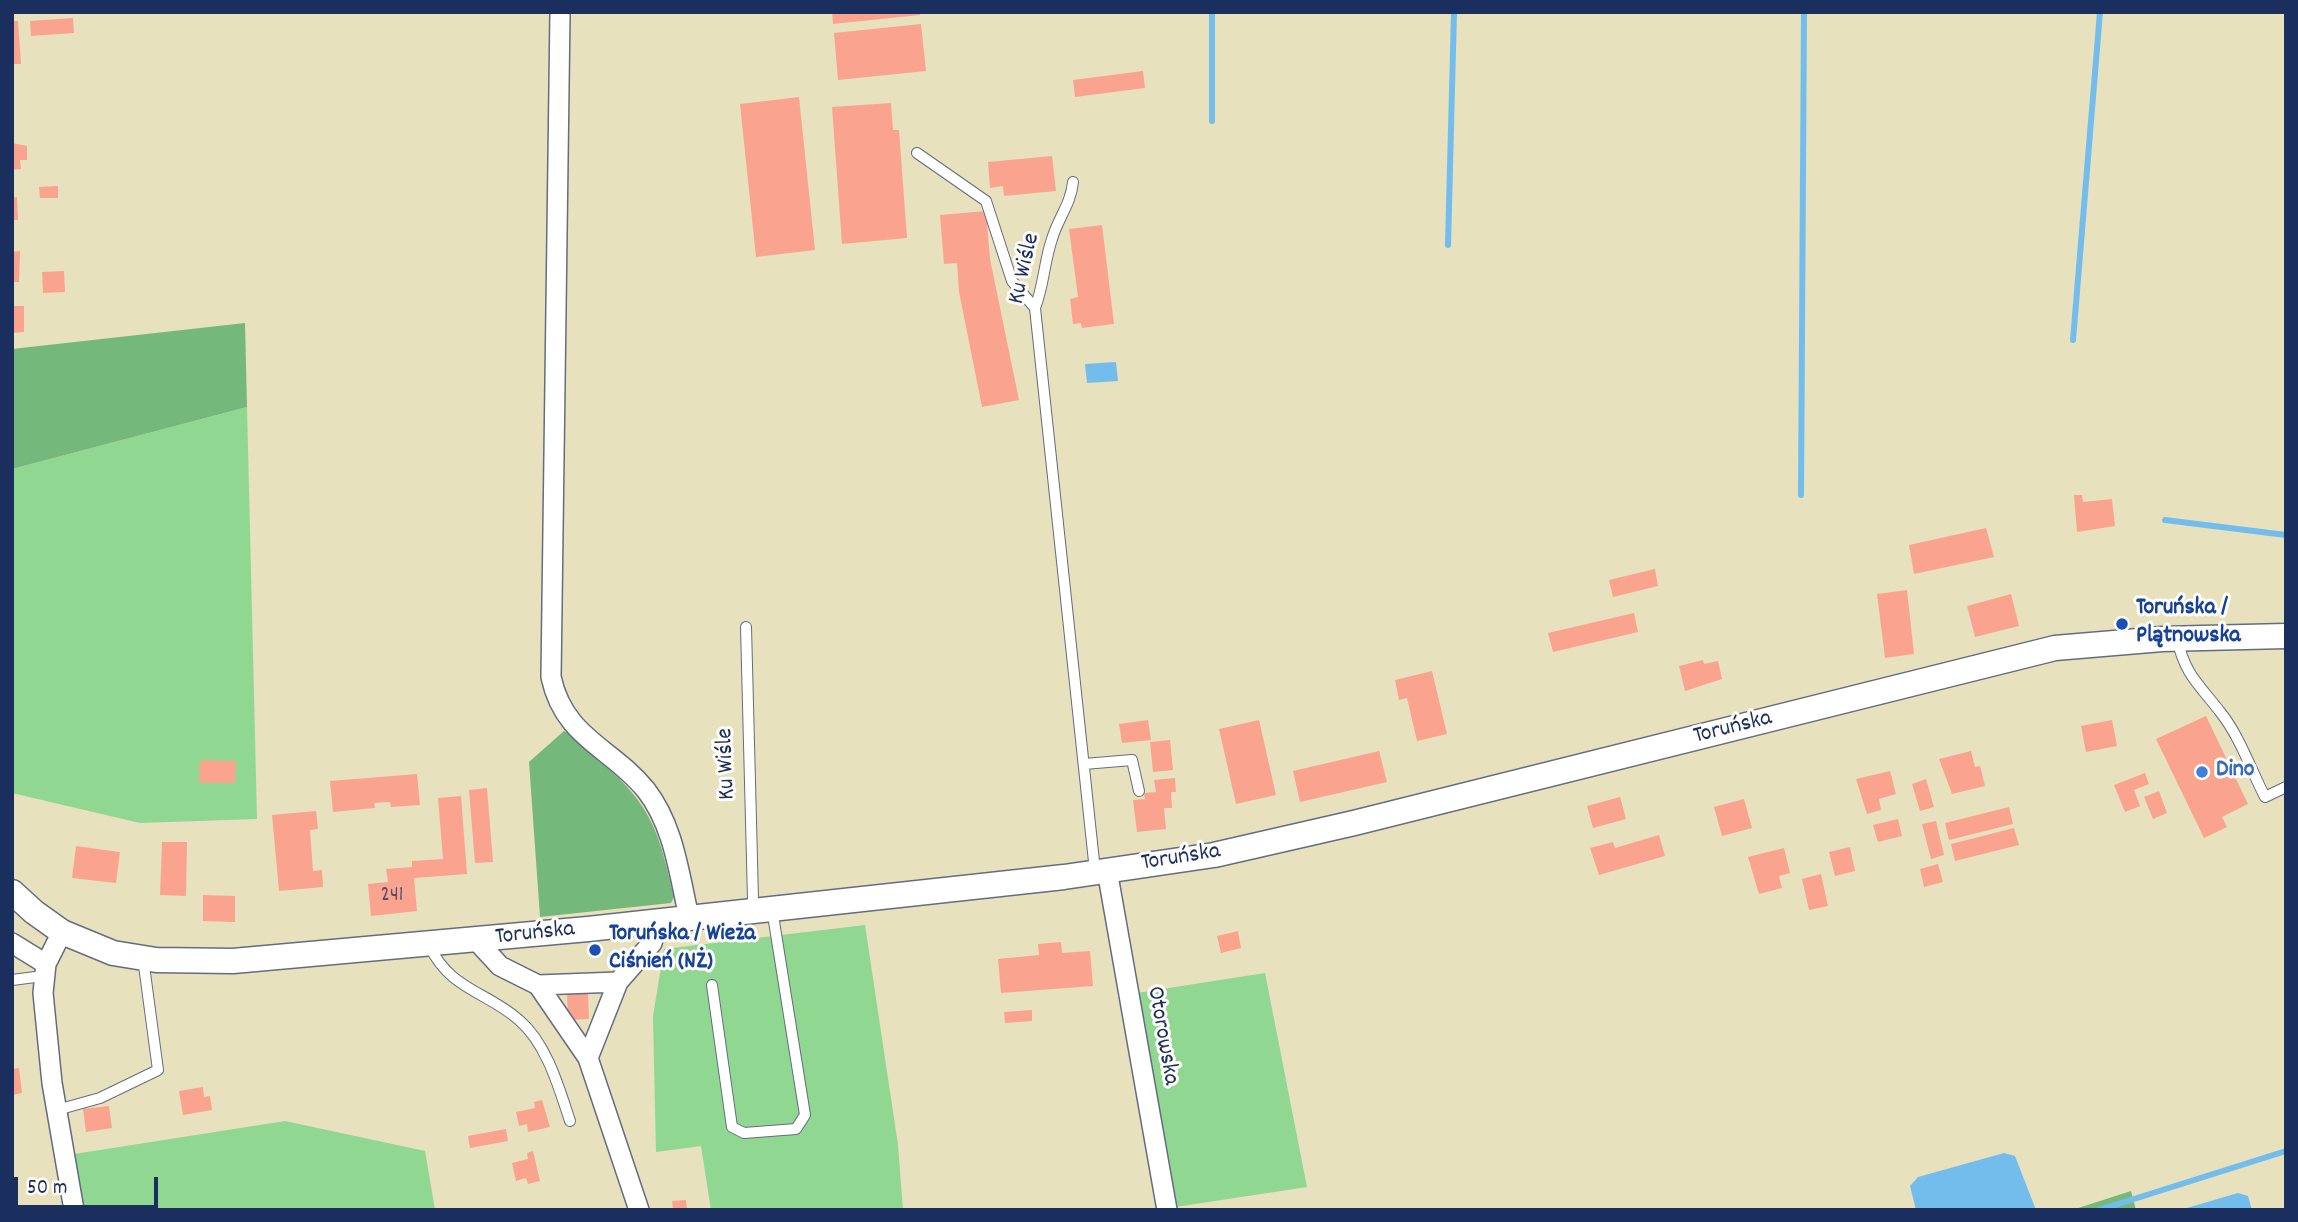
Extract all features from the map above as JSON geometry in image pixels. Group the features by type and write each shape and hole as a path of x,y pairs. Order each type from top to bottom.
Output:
{"street":[{"path":"559,12 551,677 559,704 568,719 634,777 656,805 671,838 689,917"},
{"name":"Toruńska","path":"12,892 62,932 113,953 143,958 233,961 658,921 763,904 1101,871 1214,855 1354,823 2004,659 2108,642 2286,636"},
{"name":"Otorowska","path":"1101,871 1167,1210"},
{"path":"587,1058 618,982 652,943 658,921"},
{"path":"62,932 45,970 45,1024 74,1210"},
{"path":"477,940 500,966 538,985 618,982"},
{"path":"12,943 45,970"},
{"path":"538,985 587,1058 639,1210"}],"lane":[{"path":"917,153 986,201 1012,281 1035,308"},
{"name":"Ku Wiśle","path":"1073,182 1070,202 1052,238 1045,280 1035,308 1084,764 1101,871"},
{"name":"Ku Wiśle","path":"712,985 732,1127 744,1133 796,1129 805,1115 763,904 746,627"},
{"path":"2176,638 2183,665 2206,698 2222,714 2265,797 2286,787"},
{"path":"1084,764 1132,760 1139,791"},
{"path":"429,944 438,963 457,982 514,1016 531,1033 557,1082 570,1121"},
{"path":"57,1110 100,1098 158,1070 143,958"},
{"path":"12,980 45,970"}],"green space":[{"path":"245,323 247,407 12,469 12,349"},
{"path":"247,407 257,819 140,823 12,793 12,469"},
{"path":"564,731 615,775 641,805 663,853 674,897 671,903 540,917 529,762"},
{"path":"865,925 898,1145 903,1210 711,1210 701,1146 656,1152 653,1016 664,949"},
{"path":"1265,973 1307,1187 1156,1210 1124,995"},
{"path":"285,1121 425,1151 435,1210 79,1210 68,1155"},
{"path":"2131,1191 2136,1210 2072,1210"}],"water":[{"path":"1116,362 1118,381 1087,383 1085,364"},
{"path":"2004,1153 2015,1156 2036,1210 1916,1210 1910,1186 1918,1177"},
{"path":"2238,1193 2248,1196 2252,1210 2180,1210"}],"building":[{"path":"832,12 919,12 920,15 833,24"},
{"path":"73,18 74,33 31,36 30,21"},
{"path":"12,21 18,21 21,64 12,64"},
{"path":"921,24 926,71 838,80 834,33"},
{"path":"1143,71 1145,88 1075,97 1073,80"},
{"path":"799,97 815,250 756,257 740,104"},
{"path":"891,103 893,130 899,130 907,238 842,244 832,107"},
{"path":"12,143 27,146 27,160 20,160 21,169 12,170"},
{"path":"1052,156 1056,191 1004,196 1003,186 990,188 988,162"},
{"path":"58,186 58,198 40,198 39,187"},
{"path":"17,197 18,220 12,220 12,198"},
{"path":"986,211 990,259 1019,400 982,407 959,292 957,263 944,264 940,215"},
{"path":"1102,225 1114,324 1082,328 1081,323 1073,324 1070,299 1078,297 1069,229"},
{"path":"20,251 19,282 12,282 12,252"},
{"path":"64,271 65,292 43,293 42,272"},
{"path":"12,306 24,306 24,332 12,333"},
{"path":"2074,495 2082,495 2083,502 2112,499 2115,526 2077,532"},
{"path":"1986,528 1994,557 1914,574 1909,545"},
{"path":"1655,569 1658,586 1613,597 1609,580"},
{"path":"1907,590 1914,654 1885,658 1877,594"},
{"path":"2011,594 2019,626 1975,637 1967,606"},
{"path":"1634,613 1638,632 1553,652 1548,633"},
{"path":"1703,660 1704,664 1718,661 1722,679 1685,691 1679,666"},
{"path":"1432,671 1447,734 1417,741 1407,698 1399,700 1395,680"},
{"name":"Dino","path":"2206,716 2248,804 2222,817 2227,827 2204,838 2156,739"},
{"path":"1148,720 1151,740 1122,743 1119,724"},
{"path":"1259,720 1276,795 1236,804 1219,729"},
{"path":"2112,720 2117,746 2086,752 2081,726"},
{"path":"1170,740 1173,770 1153,772 1150,742"},
{"path":"1379,751 1387,782 1300,802 1293,771"},
{"path":"1971,751 1975,767 1980,766 1985,786 1952,794 1939,759"},
{"path":"200,760 236,761 235,783 199,783"},
{"path":"1890,771 1896,794 1879,799 1881,810 1867,814 1856,779"},
{"path":"2145,773 2149,784 2134,790 2140,806 2125,812 2114,785"},
{"path":"417,774 420,805 391,807 390,802 374,803 375,808 333,812 330,781"},
{"path":"1175,778 1176,792 1171,792 1172,808 1164,808 1166,829 1137,832 1133,800 1145,799 1144,793 1156,792 1154,780"},
{"path":"1926,779 1934,807 1920,811 1912,784"},
{"path":"487,788 493,862 475,863 469,790"},
{"path":"2159,791 2167,813 2153,819 2144,797"},
{"path":"461,796 467,874 414,878 417,911 371,916 368,884 388,882 386,869 412,867 412,861 443,859 438,798"},
{"path":"1620,797 1626,819 1593,828 1587,806"},
{"path":"1744,799 1752,828 1722,836 1714,807"},
{"path":"2009,807 2013,824 1949,840 1945,823"},
{"path":"316,811 318,829 310,830 313,871 322,870 323,887 279,891 272,815"},
{"path":"1898,819 1902,836 1878,842 1873,825"},
{"path":"1936,821 1944,855 1931,859 1922,824"},
{"path":"2014,828 2019,845 1955,861 1951,844"},
{"path":"1659,835 1665,856 1599,875 1590,848 1613,842 1615,848"},
{"path":"162,842 187,842 186,896 160,895"},
{"path":"76,846 120,852 116,883 72,878"},
{"path":"1850,847 1855,871 1835,876 1829,852"},
{"path":"1784,848 1790,873 1779,876 1782,888 1759,894 1748,857"},
{"path":"1938,864 1943,882 1924,887 1920,869"},
{"path":"1821,874 1828,906 1809,910 1802,879"},
{"path":"203,895 235,896 235,922 203,921"},
{"path":"1238,931 1241,948 1221,953 1217,936"},
{"path":"1061,942 1062,953 1090,951 1093,986 1001,993 998,959 1039,955 1038,944"},
{"path":"588,993 589,1019 568,1020 567,994"},
{"path":"1032,1010 1032,1021 1005,1023 1004,1012"},
{"path":"19,1068 22,1093 12,1095 12,1069"},
{"path":"203,1087 204,1097 210,1096 212,1110 183,1115 179,1091"},
{"path":"542,1100 550,1127 528,1132 527,1124 519,1126 516,1112 535,1108 534,1102"},
{"path":"109,1106 112,1128 86,1132 83,1109"},
{"path":"506,1129 508,1141 470,1148 468,1136"},
{"path":"533,1151 540,1181 528,1184 526,1178 516,1181 512,1163 528,1159 527,1153"},
{"path":"686,1200 687,1210 673,1210 672,1201"}],"waterway":[{"path":"1212,12 1212,121"},
{"path":"1448,245 1454,12"},
{"path":"1801,495 1804,12"},
{"path":"2073,340 2100,12"},
{"path":"2165,520 2286,535"},
{"path":"2099,1210 2286,1151"}],"place":[{"name":"Toruńska / Plątnowska","path":"2122,624"},
{"name":"Dino","path":"2202,772"},
{"name":"Toruńska / Wieża Ciśnień (NŻ)","path":"595,950"}]}
